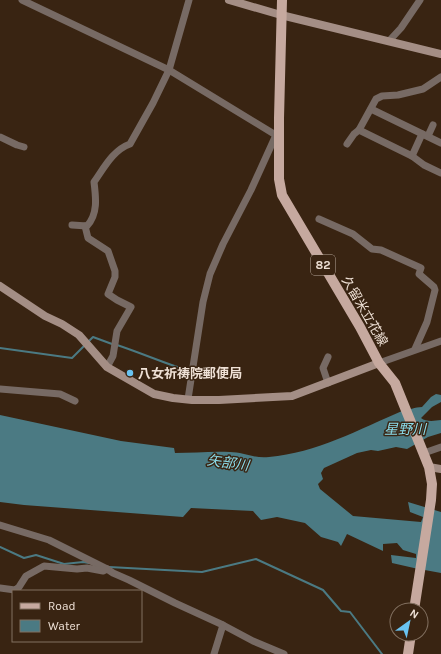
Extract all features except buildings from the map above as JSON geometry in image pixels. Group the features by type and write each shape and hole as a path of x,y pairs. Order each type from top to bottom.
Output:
{"main road":[{"name":"久留米立花線","path":"282,0 278,136 279,179 282,195 360,327 379,363 395,383 429,466 432,484 431,502 415,602"},
{"path":"408,654 410,642"}],"street":[{"path":"22,0 169,70 278,136 223,244 210,274 203,302 188,399"},
{"path":"72,225 87,226 90,222 95,211 96,199 94,182 115,153 124,146 130,144 153,103 169,70 188,0"},
{"path":"229,0 281,15 441,54"},
{"path":"389,41 401,28 420,0"},
{"path":"347,144 359,130 376,99 382,96 398,95 423,89 441,77"},
{"path":"371,109 441,143"},
{"path":"412,156 433,125"},
{"path":"359,130 412,156 424,165 441,173"},
{"path":"0,137 17,146 24,147"},
{"path":"319,219 353,234 372,249 381,250 421,268 419,274 434,287 435,290 427,322 415,349"},
{"path":"84,226 88,238 108,251 115,271 115,277 108,294 131,307 117,331 113,356 107,367"},
{"path":"0,286 45,316 62,324 78,335 107,367 154,394 173,398 219,400 292,396 415,349 441,341"},
{"path":"328,357 322,368 328,383"},
{"path":"0,389 60,394 75,401"},
{"path":"422,451 441,447"},
{"path":"429,466 441,469"},
{"path":"0,525 49,540 113,573 222,624 253,641 284,654"},
{"path":"0,588 15,590 19,587 26,576 44,566 77,569 87,568 103,571 107,569"},
{"path":"214,654 222,624"}],"water":[{"path":"436,394 441,395 441,402 432,407 421,418 428,421 441,420 441,433 428,437 407,449 396,447 378,451 371,450 357,453 324,468 321,473 323,479 318,484 320,489 353,516 421,522 423,517 410,512 408,502 441,512 441,573 392,563 391,555 416,558 416,554 403,550 397,543 383,544 383,551 347,534 341,546 338,542 321,537 305,523 277,517 261,520 253,511 191,508 183,517 0,502 0,415 121,441 174,448 175,453 230,452 264,457 286,455 321,445 402,411 422,407 431,397"}],"waterway":[{"path":"88,342 93,337 112,344"},
{"path":"0,348 72,358 85,345"},
{"path":"117,345 189,371"},
{"path":"0,547 24,558 36,555 64,564 83,562 89,563"},
{"path":"109,567 202,572 256,559 323,590 341,611 350,612 382,654"}],"place":[{"name":"八女祈祷院郵便局","path":"130,373"}],"water label":[{"name":"星野川","path":"405,429"},
{"name":"矢部川","path":"228,463"}]}
